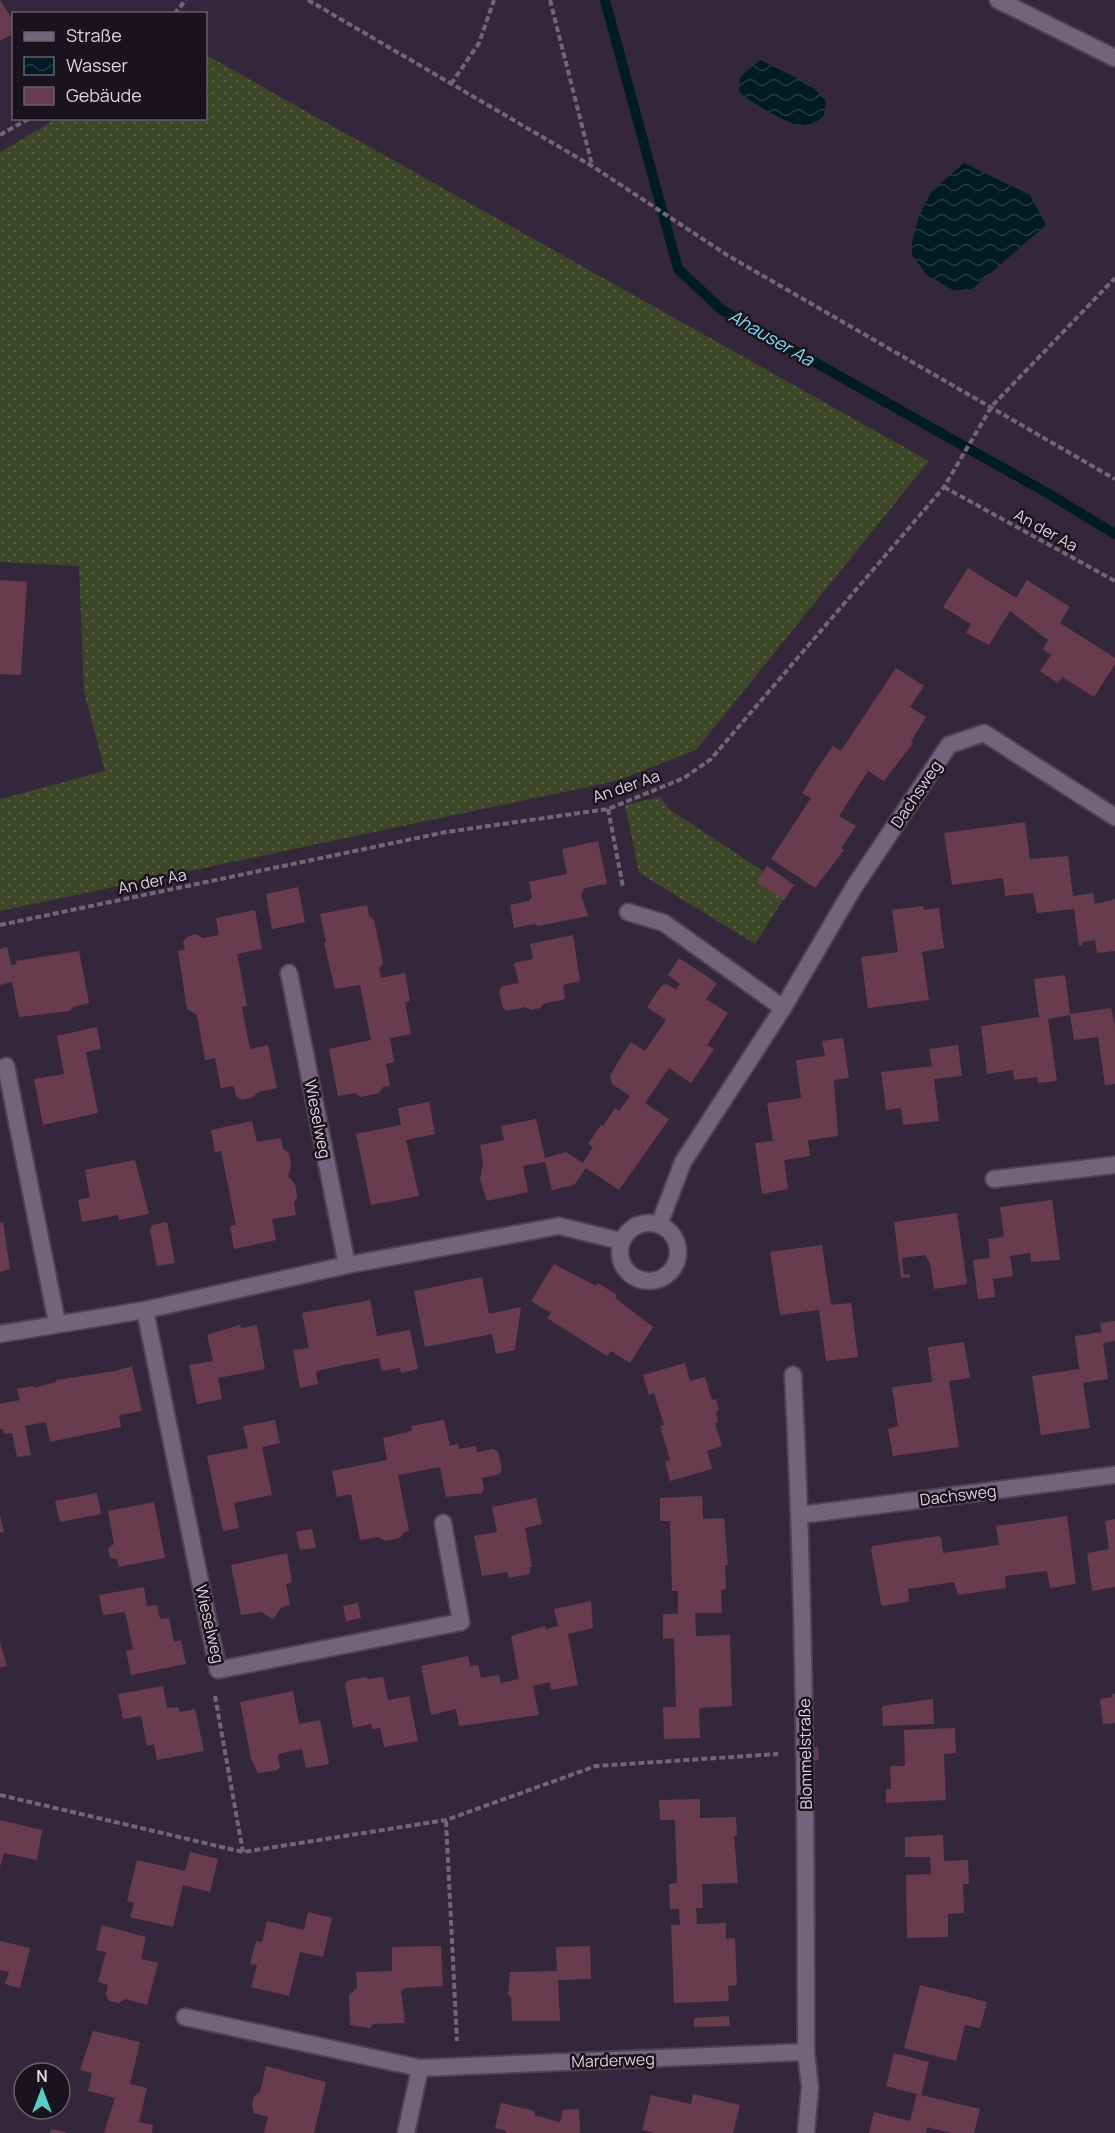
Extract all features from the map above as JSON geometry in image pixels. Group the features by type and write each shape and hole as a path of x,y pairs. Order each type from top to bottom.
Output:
{"street":[{"path":"998,0 1115,58"},
{"name":"Dachsweg","path":"659,1225 682,1162 783,1008 855,887 949,745 984,733 1115,817"},
{"path":"628,912 664,923 783,1008"},
{"name":"Wieselweg","path":"289,973 347,1265"},
{"path":"6,1066 57,1323"},
{"path":"994,1179 1115,1165"},
{"path":"641,1224 659,1225 674,1237 678,1255 670,1272 660,1279 643,1281 627,1271 620,1253 621,1241 641,1224"},
{"path":"0,1335 57,1323 145,1310 347,1265 559,1226 621,1241"},
{"name":"Wieselweg","path":"145,1310 218,1670 461,1622 442,1523"},
{"name":"Blommelstraße","path":"793,1375 800,1515 806,1752 806,2052 810,2087 806,2133"},
{"name":"Dachsweg","path":"800,1515 1115,1475"},
{"name":"Marderweg","path":"185,2017 420,2068 806,2052"},
{"path":"406,2133 420,2068"}],"path":[{"path":"176,12 186,0"},
{"path":"308,0 592,166 727,255 1115,479"},
{"path":"451,84 479,44 494,0"},
{"path":"550,0 592,166"},
{"path":"0,135 26,120"},
{"path":"944,488 992,406 1115,278"},
{"name":"An der Aa","path":"0,925 446,832 608,808 684,778 711,759 944,488 1115,581"},
{"path":"608,808 628,912"},
{"path":"218,1670 214,1691 243,1852"},
{"path":"0,1795 243,1852 446,1820 596,1766 806,1752"},
{"path":"446,1820 458,2066"}],"green space":[{"path":"207,56 929,461 696,750 616,781 0,911 0,799 105,771 84,692 79,566 0,562 0,152 54,120 207,120"},
{"path":"660,797 669,809 790,889 755,944 639,873 625,805"}],"water":[{"path":"760,60 816,90 826,102 824,115 813,123 798,125 768,111 739,92 740,77"},
{"path":"964,163 1030,195 1046,225 971,290 953,290 927,275 912,255 912,242 919,216 932,191"}],"building":[{"path":"0,0 12,19 12,34 0,41"},
{"path":"968,568 1016,598 1027,580 1070,607 1060,623 1115,658 1115,664 1094,697 1062,677 1058,683 1040,671 1051,655 1043,649 1048,640 1010,611 989,645 966,633 971,624 943,607"},
{"path":"0,580 27,582 21,675 0,674"},
{"path":"896,668 924,686 910,707 926,717 911,741 913,743 884,781 868,771 839,816 856,826 841,848 844,850 815,888 771,859 811,798 802,793 817,769 833,746 841,751"},
{"path":"1025,822 1030,859 1068,856 1073,896 1093,893 1095,904 1115,899 1115,951 1097,953 1095,940 1082,942 1079,946 1074,909 1037,913 1033,893 1005,896 1003,878 952,885 944,833"},
{"path":"598,841 607,884 585,888 581,895 588,916 538,926 534,924 514,928 510,905 529,901 532,897 529,882 567,874 562,849"},
{"path":"767,866 794,885 784,900 757,882"},
{"path":"298,887 305,922 272,929 266,894"},
{"path":"367,905 369,916 374,920 383,963 379,969 381,978 405,973 410,1001 405,1002 411,1034 390,1038 394,1062 386,1064 390,1086 383,1087 379,1093 361,1097 355,1093 338,1096 329,1049 371,1040 360,985 335,989 320,914"},
{"path":"923,906 924,910 939,908 944,948 922,952 929,1000 868,1008 861,957 898,952 892,910"},
{"path":"255,910 262,949 237,954 247,1006 242,1007 250,1049 268,1045 277,1088 258,1092 253,1097 242,1100 236,1096 234,1086 221,1088 215,1058 205,1060 197,1015 187,1009 178,951 185,950 183,942 187,937 196,934 203,938 219,935 216,918"},
{"path":"573,935 580,981 563,985 565,999 543,1004 540,1008 531,1010 526,1007 507,1011 503,1008 499,991 502,986 519,983 514,963 533,959 530,944"},
{"path":"7,947 11,965 17,964 16,961 79,951 89,1003 73,1007 70,1011 19,1017 12,982 0,985 0,949"},
{"path":"679,958 717,983 706,999 728,1013 707,1045 714,1049 691,1083 669,1068 645,1103 669,1119 619,1190 586,1168 574,1185 552,1190 545,1162 523,1166 528,1192 487,1201 480,1179 483,1164 480,1145 504,1140 501,1126 536,1119 545,1158 566,1152 583,1163 593,1147 588,1144 601,1125 603,1126 615,1108 619,1111 630,1096 612,1084 610,1076 621,1057 631,1042 645,1051 666,1020 647,1007 662,985 667,984 676,990 680,984 668,975"},
{"path":"1065,975 1070,1014 1111,1008 1115,1025 1115,1084 1105,1085 1098,1037 1074,1040 1070,1015 1048,1019 1057,1081 1038,1083 1037,1077 1014,1080 1013,1070 987,1074 981,1026 1039,1017 1034,979"},
{"path":"97,1027 101,1049 86,1052 98,1113 43,1125 34,1079 64,1074 57,1036"},
{"path":"843,1038 849,1078 834,1080 838,1136 808,1140 810,1156 784,1160 788,1189 762,1194 755,1143 773,1141 767,1103 801,1098 796,1060 825,1056 822,1041"},
{"path":"958,1045 962,1076 934,1079 939,1121 903,1125 901,1108 886,1110 881,1072 932,1066 929,1049"},
{"path":"429,1102 435,1134 406,1140 419,1196 371,1205 356,1134 401,1125 398,1108"},
{"path":"252,1121 257,1142 281,1138 283,1149 289,1153 291,1166 288,1176 295,1184 296,1215 272,1219 276,1240 234,1249 230,1226 236,1225 221,1151 215,1152 211,1130"},
{"path":"135,1160 149,1214 119,1220 118,1215 82,1222 78,1200 90,1197 85,1170"},
{"path":"1052,1200 1060,1260 1031,1262 1030,1253 1010,1256 1013,1276 993,1279 995,1297 978,1299 973,1260 990,1258 988,1239 1004,1237 1000,1207"},
{"path":"957,1213 967,1284 934,1289 930,1263 925,1255 902,1258 904,1275 910,1274 910,1277 901,1278 894,1222"},
{"path":"3,1222 10,1269 0,1272 0,1223"},
{"path":"167,1222 175,1263 157,1266 150,1230 152,1225"},
{"path":"822,1245 831,1305 851,1303 858,1357 826,1361 819,1310 780,1315 770,1252"},
{"path":"554,1264 596,1286 598,1283 617,1295 615,1298 653,1327 630,1363 611,1351 607,1356 547,1318 551,1313 531,1301"},
{"path":"482,1277 489,1314 521,1307 515,1350 496,1354 492,1334 425,1347 414,1291"},
{"path":"370,1300 377,1336 410,1330 418,1369 401,1373 400,1368 382,1371 379,1358 316,1371 318,1384 300,1388 293,1350 309,1348 302,1313"},
{"path":"1115,1321 1115,1341 1103,1343 1108,1379 1083,1383 1090,1428 1041,1435 1032,1376 1079,1369 1075,1336 1102,1332 1100,1323"},
{"path":"240,1325 241,1328 257,1325 265,1369 218,1378 222,1399 197,1404 189,1365 213,1361 207,1335"},
{"path":"964,1342 970,1378 949,1381 959,1447 893,1456 888,1429 898,1426 892,1387 932,1382 928,1347"},
{"path":"685,1363 690,1381 705,1377 712,1400 716,1399 719,1410 716,1412 718,1422 715,1423 722,1446 707,1451 712,1469 670,1481 665,1462 670,1460 660,1426 664,1425 654,1393 649,1395 643,1375"},
{"path":"132,1366 142,1411 119,1415 121,1427 50,1442 46,1422 25,1426 31,1455 17,1457 12,1433 4,1434 3,1429 0,1429 0,1404 20,1400 17,1389 33,1386 34,1388 56,1382 56,1380 115,1371"},
{"path":"275,1420 280,1443 262,1447 272,1495 234,1503 239,1528 223,1531 207,1456 248,1448 243,1426"},
{"path":"444,1420 450,1446 458,1444 459,1449 476,1446 477,1452 494,1449 498,1452 502,1470 499,1474 482,1478 484,1489 482,1493 446,1497 440,1467 398,1475 409,1531 404,1532 400,1538 385,1541 379,1537 360,1540 351,1494 337,1497 332,1471 387,1460 383,1438 412,1431 411,1426"},
{"path":"97,1493 101,1514 60,1522 55,1501"},
{"path":"702,1496 703,1519 724,1518 728,1565 725,1565 726,1589 721,1590 722,1613 695,1613 696,1636 730,1635 732,1706 699,1708 700,1738 664,1739 663,1707 676,1707 674,1638 663,1639 663,1614 678,1614 678,1591 672,1591 670,1521 660,1521 660,1498"},
{"path":"536,1498 542,1524 525,1528 532,1567 529,1567 530,1574 509,1578 507,1572 482,1576 474,1536 497,1532 492,1507"},
{"path":"154,1502 165,1558 119,1567 117,1559 110,1558 108,1548 114,1544 108,1511"},
{"path":"0,1515 4,1532 0,1533"},
{"path":"1067,1516 1076,1584 1050,1588 1047,1571 1005,1576 1006,1588 958,1595 954,1582 908,1589 909,1600 907,1602 883,1606 881,1604 871,1549 873,1546 938,1536 941,1538 943,1553 999,1545 996,1526"},
{"path":"1115,1519 1115,1587 1092,1591 1087,1553 1109,1549 1105,1521"},
{"path":"312,1529 316,1548 300,1550 296,1532"},
{"path":"287,1553 292,1582 286,1584 290,1605 281,1608 273,1619 261,1612 241,1615 231,1565"},
{"path":"144,1587 147,1606 157,1605 160,1619 169,1618 174,1642 181,1640 186,1664 131,1675 126,1651 133,1649 125,1612 103,1615 99,1595"},
{"path":"591,1601 593,1628 568,1634 578,1685 551,1690 550,1682 533,1686 539,1715 459,1726 456,1709 431,1715 421,1666 468,1656 470,1666 478,1665 481,1678 499,1675 501,1683 519,1679 511,1636 545,1626 546,1629 558,1626 554,1609"},
{"path":"358,1603 361,1618 346,1621 343,1606"},
{"path":"0,1642 7,1666 0,1667"},
{"path":"364,1677 369,1679 383,1677 388,1700 409,1696 418,1741 384,1747 380,1728 372,1729 371,1724 353,1728 345,1684 347,1681"},
{"path":"163,1686 167,1708 178,1707 180,1712 195,1709 204,1751 157,1760 154,1744 147,1746 141,1716 123,1719 118,1694"},
{"path":"293,1691 299,1724 320,1720 329,1764 306,1768 302,1749 278,1754 280,1767 278,1770 258,1773 251,1759 240,1702"},
{"path":"1112,1694 1115,1694 1115,1723 1103,1724 1100,1699 1113,1697"},
{"path":"933,1699 934,1724 883,1726 882,1706"},
{"path":"955,1728 956,1753 944,1754 946,1800 886,1803 886,1789 891,1789 890,1766 905,1766 904,1730"},
{"path":"818,1747 819,1760 809,1761 808,1748"},
{"path":"700,1799 700,1818 736,1817 737,1836 734,1836 738,1883 702,1884 703,1908 696,1908 697,1924 726,1923 726,1939 735,1938 737,1985 728,1986 729,2001 674,2003 671,1925 680,1925 679,1909 670,1909 669,1884 677,1883 675,1820 660,1820 659,1800"},
{"path":"0,1820 42,1830 37,1860 4,1853 0,1867"},
{"path":"943,1835 944,1861 968,1860 969,1884 963,1884 964,1913 948,1914 948,1937 907,1938 906,1875 931,1874 930,1857 905,1857 905,1837"},
{"path":"190,1852 218,1859 210,1892 183,1885 173,1927 130,1917 134,1903 127,1901 137,1860 185,1871"},
{"path":"308,1912 332,1918 323,1957 300,1952 289,1996 251,1987 257,1965 250,1964 256,1941 262,1942 267,1921 304,1930"},
{"path":"102,1925 146,1937 141,1959 158,1963 147,2005 125,1999 119,2003 109,2001 106,1994 108,1985 98,1982 106,1952 96,1950"},
{"path":"0,1941 30,1948 20,1988 5,1984 9,1972 0,1970"},
{"path":"441,1946 443,1986 405,1988 401,1991 405,2023 373,2024 370,2028 350,2025 349,1995 357,1988 356,1972 392,1971 392,1947"},
{"path":"590,1946 591,1979 558,1980 560,2021 512,2021 511,1997 508,1994 510,1972 557,1971 556,1947"},
{"path":"920,1985 987,2002 980,2028 965,2025 956,2061 904,2048"},
{"path":"729,2016 730,2026 694,2027 694,2018"},
{"path":"93,2031 140,2042 130,2084 147,2088 139,2122 153,2125 152,2133 104,2133 115,2098 88,2091 92,2073 80,2070"},
{"path":"894,2053 929,2062 921,2095 980,2109 974,2133 951,2133 927,2127 926,2133 869,2133 874,2112 910,2121 917,2094 886,2086"},
{"path":"266,2066 326,2082 314,2133 264,2133 268,2117 254,2113 252,2105 254,2096 260,2092"},
{"path":"693,2094 740,2105 733,2133 654,2133 642,2130 651,2095 691,2104"},
{"path":"501,2103 535,2111 534,2115 560,2122 563,2110 579,2109 580,2133 506,2133 506,2131 495,2128"},
{"path":"51,2129 66,2132 66,2133 50,2133"}],"waterway":[{"name":"Ahauser Aa","path":"605,0 678,269 722,310 1049,494 1115,534"}]}
